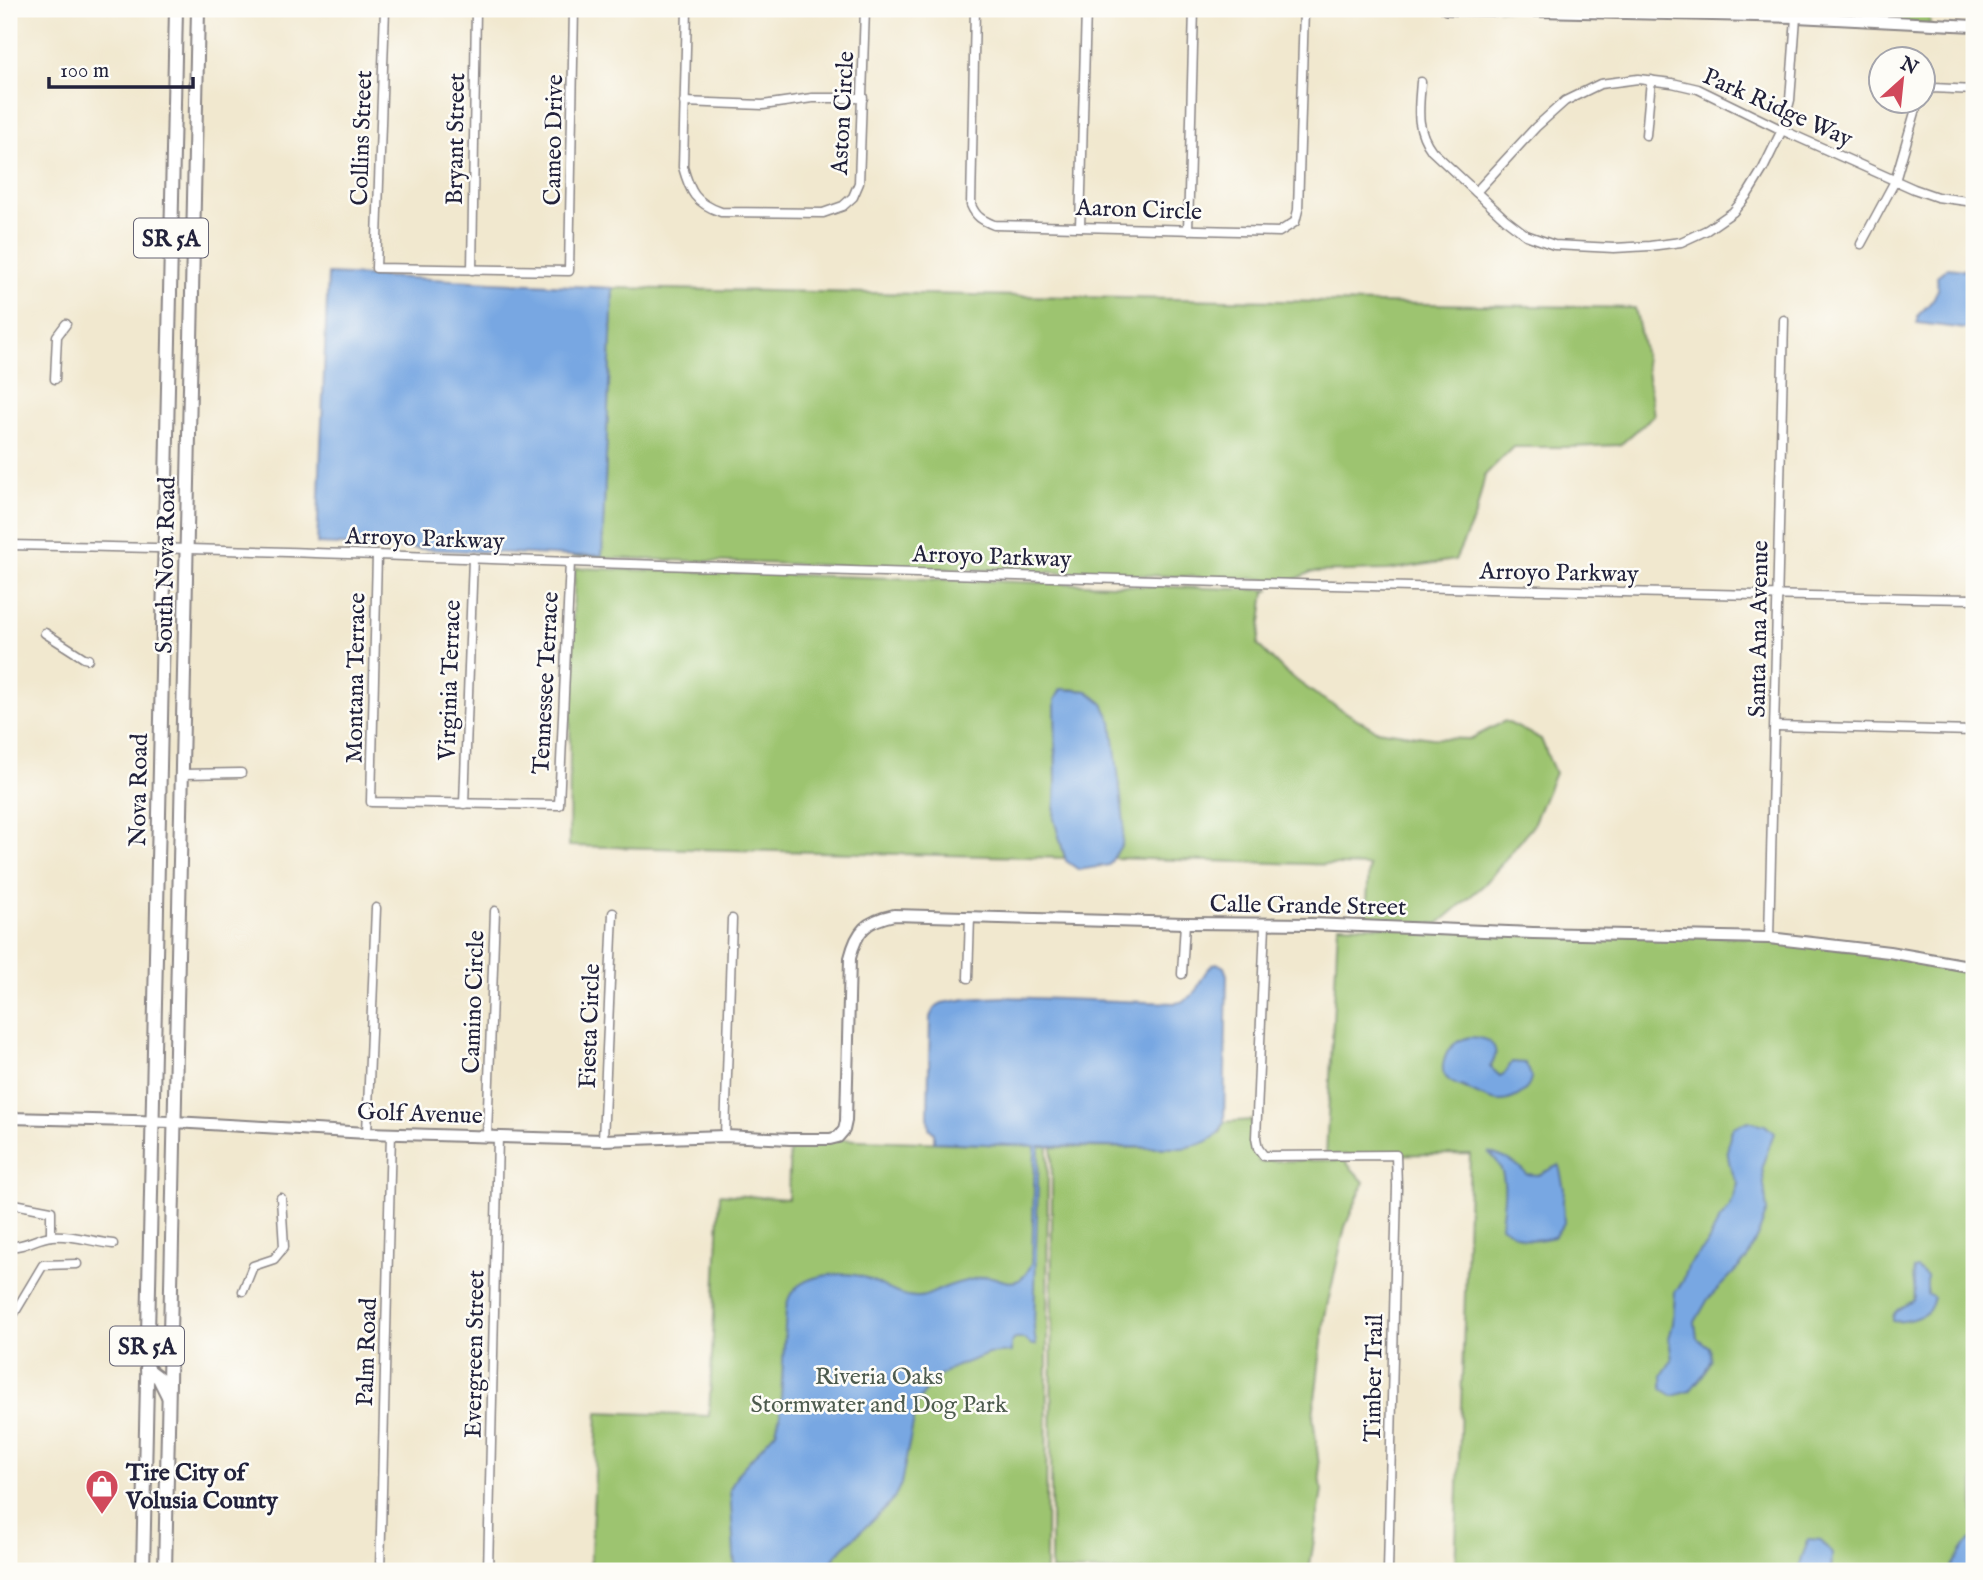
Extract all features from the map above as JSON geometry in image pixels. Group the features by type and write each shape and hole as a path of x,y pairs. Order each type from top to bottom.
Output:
{"main road":[{"name":"Nova Road","path":"143,1571 176,9"},
{"name":"South Nova Road","path":"174,1122 198,9"},
{"path":"171,231 183,240 192,258"},
{"path":"169,330 180,340 190,360"},
{"path":"160,750 182,776"},
{"path":"157,914 165,933 178,947"},
{"name":"SR 5A","path":"164,1571 174,1122"},
{"path":"147,1369 159,1378 168,1396"}],"street":[{"name":"Collins Street","path":"385,9 376,268 472,270"},
{"name":"Bryant Street","path":"472,270 476,9"},
{"name":"Cameo Drive","path":"472,270 569,271 574,9"},
{"name":"Aston Circle","path":"687,9 683,167 688,186 698,201 721,212 823,213 843,206 853,197 859,183 865,9"},
{"name":"Aaron Circle","path":"975,9 971,205 975,215 983,221 994,225 1279,232 1294,222 1298,209 1304,9"},
{"path":"1080,226 1086,9"},
{"path":"1188,230 1194,9"},
{"path":"1446,9 1796,17 1974,26"},
{"path":"1421,82 1419,120 1423,139 1432,151 1526,235 1554,245 1614,248 1681,242 1707,230 1734,212 1758,177 1782,130 1790,100 1796,17"},
{"name":"Park Ridge Way","path":"1476,192 1536,127 1565,101 1600,84 1638,79 1698,89 1895,181 1937,197 1974,202"},
{"path":"1646,135 1651,80"},
{"path":"1938,89 1974,90"},
{"path":"684,102 763,105 812,98 863,98"},
{"path":"1861,244 1895,181 1914,116"},
{"name":"Santa Ana Avenue","path":"1769,938 1784,320"},
{"path":"55,379 57,336 66,324"},
{"name":"Arroyo Parkway","path":"9,545 186,548 1284,585 1974,599"},
{"name":"Montana Terrace","path":"377,555 371,802 464,804"},
{"name":"Virginia Terrace","path":"464,804 473,558"},
{"name":"Tennessee Terrace","path":"464,804 559,805 570,562"},
{"path":"45,633 88,659"},
{"path":"1775,726 1974,731"},
{"path":"182,776 240,772"},
{"path":"367,1133 376,908"},
{"name":"Camino Circle","path":"492,1136 495,911"},
{"name":"Fiesta Circle","path":"603,1140 613,913"},
{"name":"Calle Grande Street","path":"831,1139 838,1137 844,1130 846,1121 850,958 854,941 864,927 877,918 894,915 1769,938 1889,952 1974,967"},
{"path":"968,978 971,917"},
{"path":"726,1136 732,919"},
{"path":"1182,974 1185,923"},
{"name":"Timber Trail","path":"1265,925 1256,1138 1258,1148 1264,1156 1396,1155 1388,1571"},
{"name":"Golf Avenue","path":"9,1118 152,1121 367,1133 603,1140 726,1136 831,1139"},
{"name":"Palm Road","path":"380,1571 391,1133"},
{"name":"Evergreen Street","path":"488,1571 492,1136"},
{"path":"243,1290 253,1266 274,1259 284,1247 281,1198"},
{"path":"9,1203 51,1211 51,1236"},
{"path":"9,1246 17,1247 51,1236 68,1236 95,1243 113,1244"},
{"path":"9,1322 43,1265 77,1264"}],"green space":[{"path":"1497,9 1930,9 1930,24"},
{"path":"613,288 1635,308 1654,415 1620,445 1513,447 1485,475 1476,514 1455,560 1387,570 1311,572 1294,580 572,557 602,555"},
{"path":"575,568 1270,590 1265,592 1258,645 1285,672 1318,696 1376,730 1432,738 1470,739 1505,721 1541,739 1555,773 1532,827 1485,884 1438,924 1366,921 1369,866 1113,858 1122,844 1103,704 1087,691 1070,689 1055,700 1054,819 1065,858 569,846 571,656"},
{"path":"1338,925 1769,938 1974,967 1974,1571 1455,1571 1470,1154 1326,1155"},
{"path":"1251,1120 1253,1150 1259,1158 1258,1161 1344,1160 1364,1182 1345,1227 1325,1316 1313,1416 1322,1491 1309,1571 1051,1571 1052,1147 1182,1148 1221,1132 1224,1122"},
{"name":"Riveria Oaks Stormwater and Dog Park","path":"790,1139 1048,1146 1046,1571 590,1571 598,1412 709,1416 720,1194 788,1199"}],"water":[{"path":"1947,268 1974,271 1974,330 1917,323 1918,315 1936,294 1937,276"},
{"path":"328,274 613,288 602,555 572,556 317,544"},
{"path":"1061,689 1087,691 1103,704 1112,722 1124,823 1122,844 1109,865 1079,870 1066,861 1054,819 1055,700"},
{"path":"1217,963 1224,967 1227,975 1224,1122 1221,1129 1213,1138 1202,1144 1182,1148 1039,1146 1034,1328 1036,1345 1024,1339 1015,1339 1011,1343 1011,1352 988,1354 950,1369 931,1382 917,1404 901,1484 892,1502 843,1548 823,1571 735,1571 730,1489 738,1473 776,1431 780,1415 786,1309 789,1297 797,1287 814,1278 847,1274 866,1278 902,1295 919,1297 956,1283 983,1277 1009,1282 1019,1280 1024,1277 1032,1263 1035,1146 934,1142 928,1115 930,1017 935,1007 942,1003 966,999 1004,997 1176,1003 1191,996 1206,972"},
{"path":"1471,1037 1484,1039 1493,1045 1495,1054 1490,1067 1500,1076 1512,1062 1525,1063 1531,1078 1524,1092 1508,1100 1494,1100 1447,1078 1443,1066 1448,1051 1456,1043"},
{"path":"1748,1121 1765,1125 1774,1133 1762,1166 1767,1211 1747,1259 1708,1299 1695,1322 1697,1338 1709,1347 1711,1360 1690,1391 1673,1396 1662,1389 1662,1375 1672,1360 1669,1339 1675,1292 1683,1281 1689,1264 1706,1246 1719,1220 1730,1207 1738,1184 1729,1163 1728,1142 1733,1127"},
{"path":"1488,1152 1514,1163 1526,1174 1538,1175 1559,1165 1564,1189 1564,1223 1554,1237 1526,1239 1501,1226 1504,1179 1498,1163"},
{"path":"1917,1268 1927,1277 1927,1294 1934,1298 1931,1306 1917,1318 1893,1321 1897,1311 1914,1300 1913,1273"},
{"path":"1974,1537 1974,1571 1949,1571 1964,1547"},
{"path":"1809,1539 1821,1540 1832,1554 1831,1571 1799,1571"}],"place":[{"name":"Tire City of Volusia County","path":"102,1516"}]}
